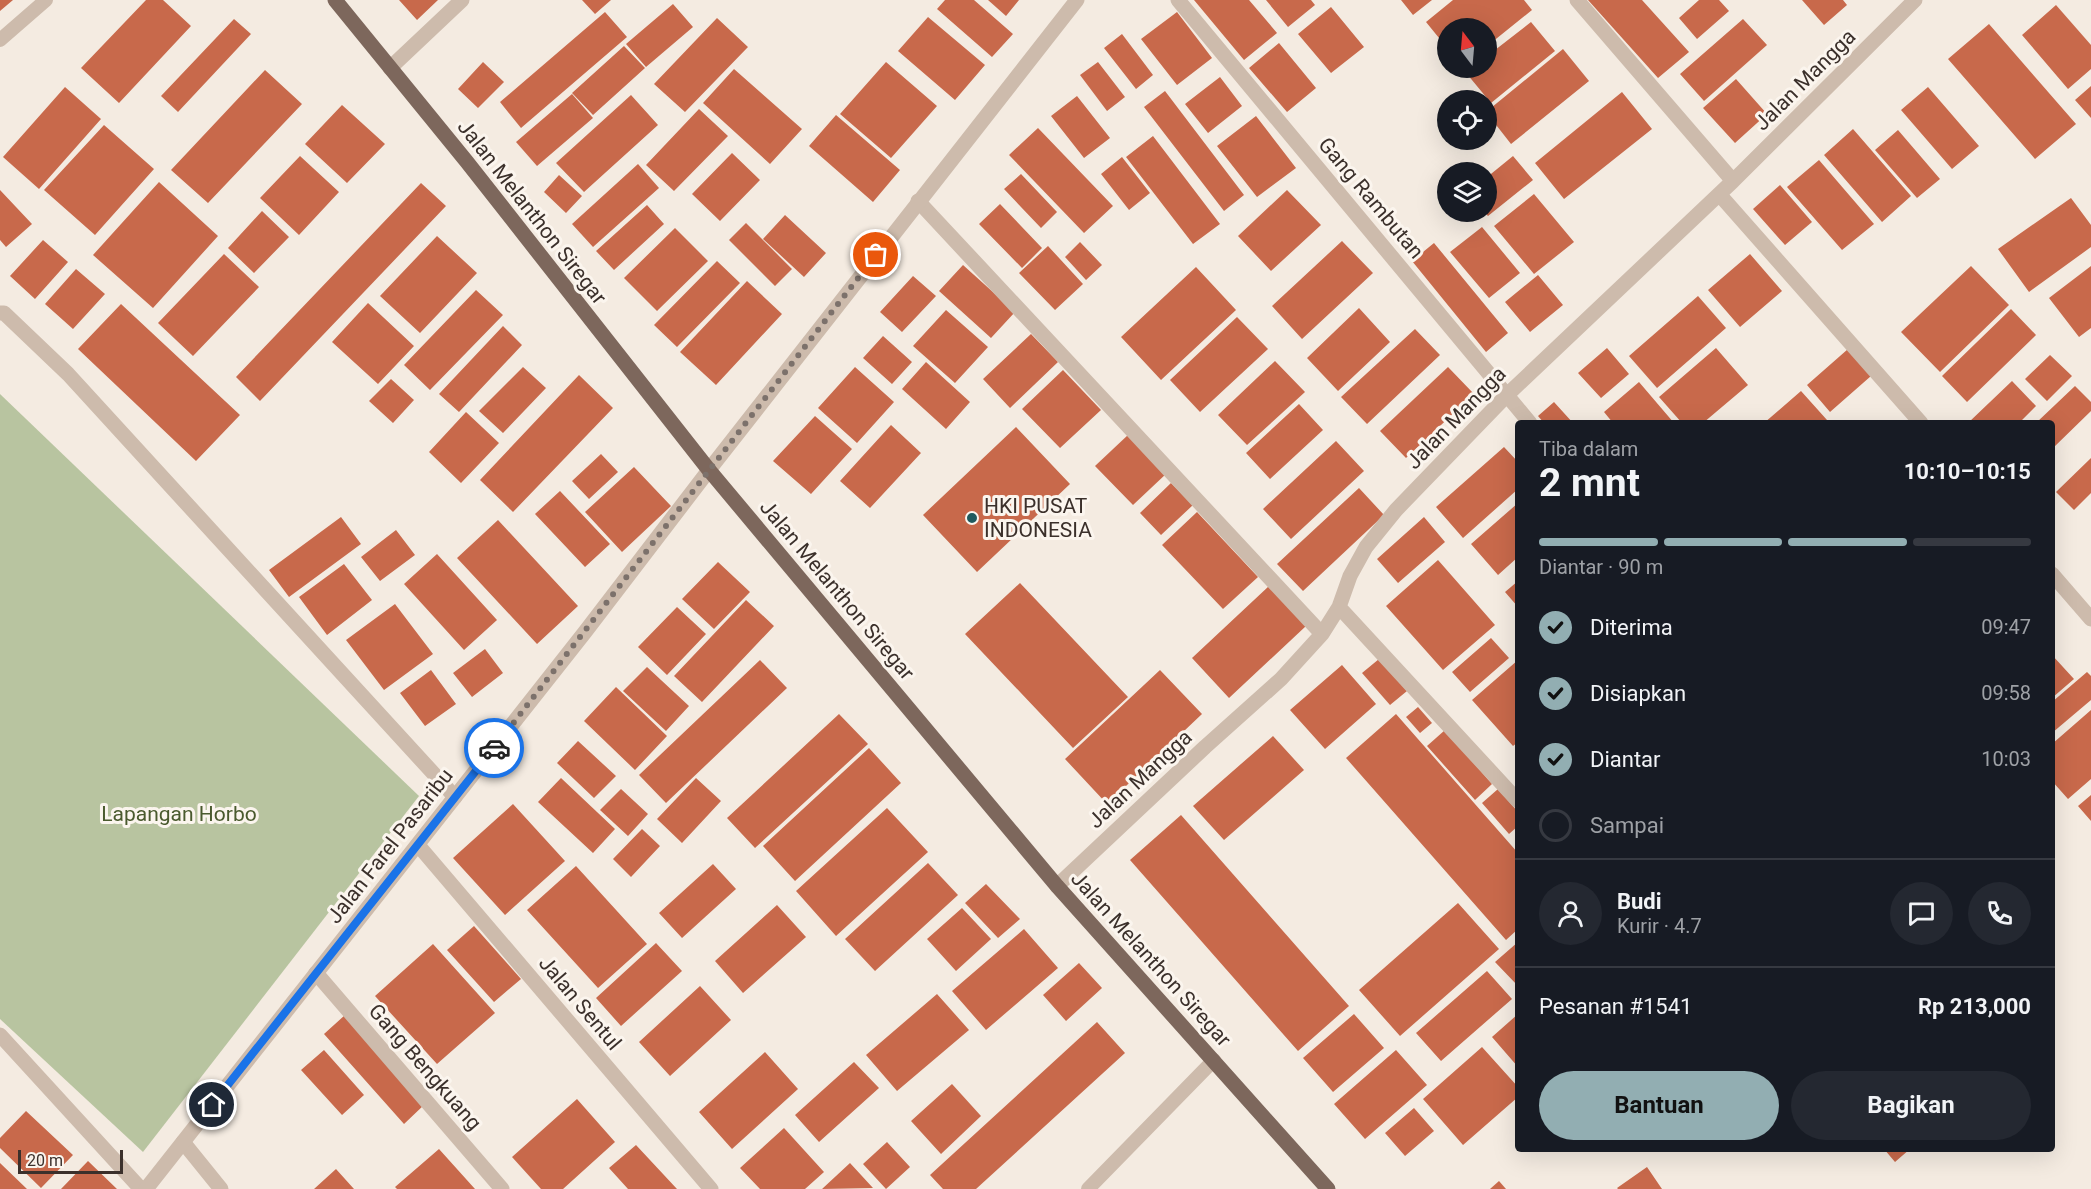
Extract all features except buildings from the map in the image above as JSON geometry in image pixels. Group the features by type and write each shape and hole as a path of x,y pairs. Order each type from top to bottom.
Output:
{"main road":[{"name":"Jalan Melanthon Siregar","path":"334,0 467,162 709,470 1057,886 1328,1189"}],"street":[{"path":"390,68 462,0"},
{"name":"Jalan Farel Pasaribu","path":"144,1189 183,1143 418,845 1077,0"},
{"name":"Gang Rambutan","path":"1178,0 1528,420"},
{"path":"1577,0 1733,181"},
{"name":"Jalan Mangga","path":"1057,886 1281,679 1322,634 1339,607 1350,576 1366,547 1396,510 1507,394 1733,181 1915,0"},
{"path":"1719,194 1918,420"},
{"path":"918,201 1322,634"},
{"path":"0,313 4,313 68,374 455,797"},
{"path":"2055,577 2091,619"},
{"path":"1339,607 1515,798"},
{"name":"Jalan Sentul","path":"418,845 711,1189"},
{"name":"Gang Bengkuang","path":"316,973 502,1189"},
{"path":"0,1035 144,1189"},
{"path":"183,1143 221,1189"}],"lane":[{"path":"0,39 46,0"},
{"path":"1088,1189 1214,1060"}],"green space":[{"name":"Lapangan Horbo","path":"0,394 419,796 143,1152 0,1019"}],"way so far":[{"path":"494,748 876,255"}],"place":[{"name":"HKI PUSAT INDONESIA","path":"972,518"}],"route":[{"path":"212,1105 494,748"}]}
